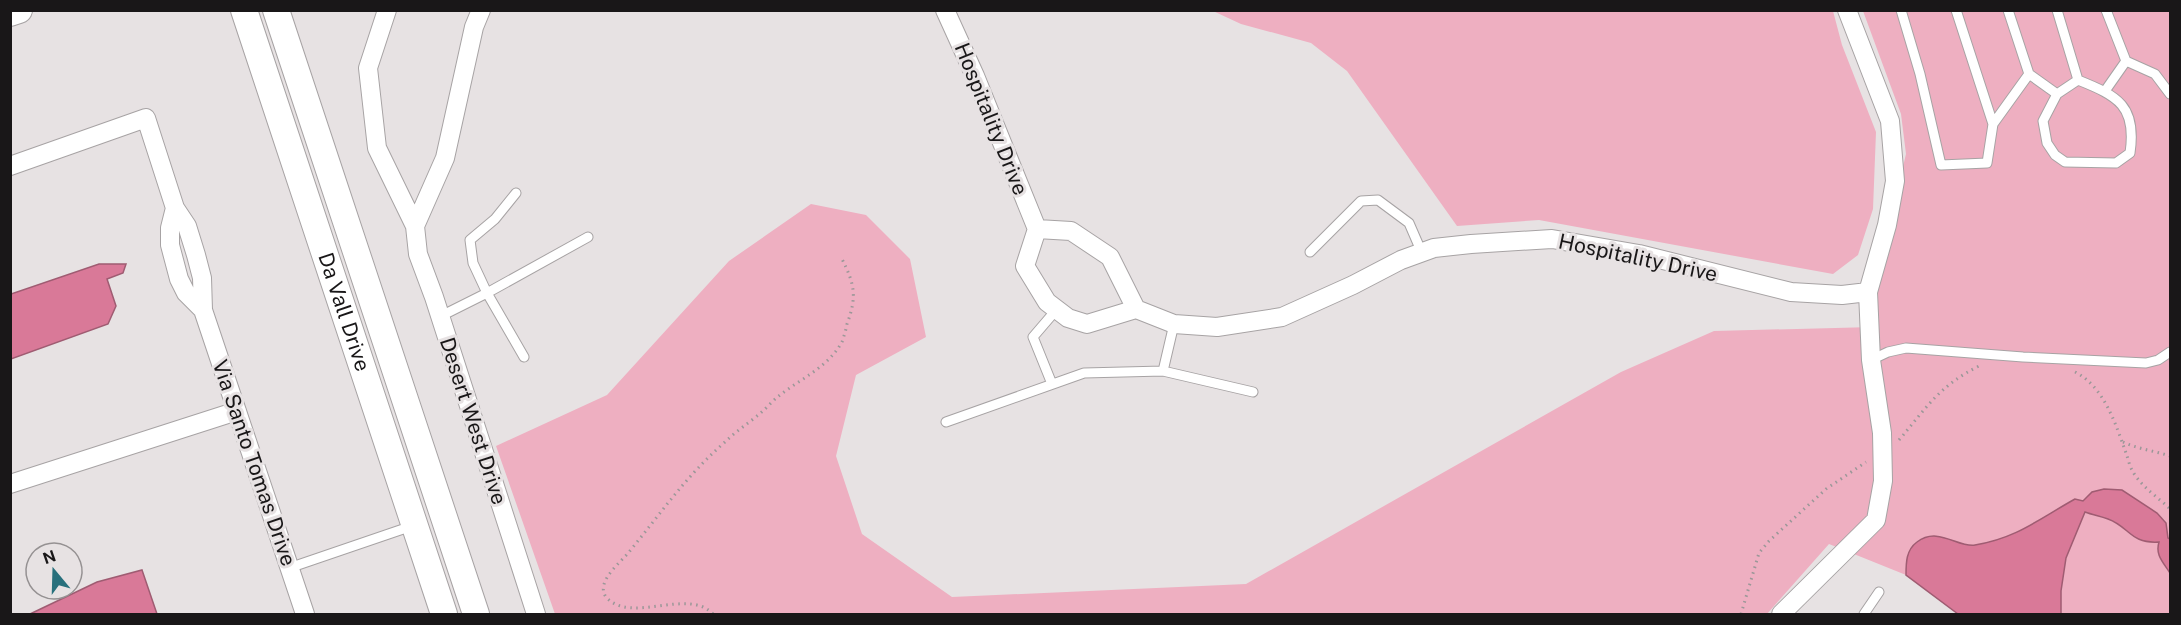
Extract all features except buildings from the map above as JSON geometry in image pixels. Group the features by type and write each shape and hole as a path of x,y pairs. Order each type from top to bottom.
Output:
{"main road":[{"path":"10,14 19,10"},
{"name":"Da Vall Drive","path":"244,10 444,615"},
{"name":"Da Vall Drive","path":"276,10 476,615"}],"street":[{"name":"Desert West Drive","path":"387,10 368,68 377,148 415,226 418,254 434,297 536,615"},
{"path":"415,226 445,158 474,27 481,10"},
{"name":"Hospitality Drive","path":"945,10 975,76 1036,229"},
{"path":"1781,615 1876,520 1883,480 1882,433 1871,360 1868,292 1887,225 1895,181 1890,121 1847,10"},
{"name":"Via Santo Tomas Drive","path":"10,166 146,118 175,208 187,226 202,278 203,310 305,615"},
{"path":"1036,229 1071,231 1110,257 1136,309 1087,324 1068,318 1047,302 1026,266 1036,229"},
{"name":"Hospitality Drive","path":"1136,309 1174,324 1217,327 1282,317 1353,285 1401,260 1434,248 1552,239 1638,254 1791,292 1842,295 1868,292"},
{"path":"10,484 237,411"}],"lane":[{"path":"1901,10 1920,74 1941,165 1987,163 1993,124 1956,10"},
{"path":"2008,10 2029,74 2057,94"},
{"path":"2057,10 2078,80"},
{"path":"2106,10 2126,61 2155,74 2170,94"},
{"path":"2105,91 2126,61"},
{"path":"1993,124 2029,74"},
{"path":"2078,80 2105,91 2128,111 2133,135 2130,153 2116,163 2065,162 2055,155 2047,143 2043,121 2057,94 2078,80"},
{"path":"516,193 495,219 470,240 473,263 487,293 524,357"},
{"path":"1310,252 1361,201 1370,199 1378,200 1409,223 1422,253"},
{"path":"439,317 588,237"},
{"path":"1052,384 1033,337 1057,309"},
{"path":"1163,371 1174,324"},
{"path":"1871,360 1888,352 1906,348 2146,363 2158,360 2170,352"},
{"path":"946,422 1084,373 1163,371 1253,392"},
{"path":"290,568 414,525"},
{"path":"1864,615 1879,592"}],"path":[{"path":"712,615 708,610 694,606 632,611 617,608 605,596 603,588 614,569 681,485 704,461 780,395 824,365 842,342 855,296 852,278 842,260"},
{"path":"1741,615 1759,553 1769,541 1826,489 1898,441 1944,387 1958,376 1980,365"},
{"path":"2068,370 2078,373 2102,398 2137,479 2170,509"},
{"path":"2121,441 2134,447 2154,450 2170,456"}],"shaded area":[{"path":"1213,11 1833,11 1842,45 1876,132 1873,209 1858,255 1833,274 1539,220 1457,226 1347,71 1311,43 1241,24"},
{"path":"1863,11 2170,11 2170,614 1958,614 1906,575 1829,544 1767,614 555,614 496,446 607,395 729,261 811,204 866,215 910,259 926,337 856,375 836,456 862,534 952,597 1246,584 1621,372 1714,331 1873,327 1873,291 1906,154 1901,114"},
{"path":"99,264 126,264 123,273 107,279 116,306 108,324 11,359 11,294"},
{"path":"2104,489 2122,490 2157,513 2166,523 2170,539 2170,573 2159,555 2159,542 2136,538 2115,522 2085,512 2066,558 2061,591 2061,614 1958,614 1906,575 1907,561 1913,545 1925,538 1940,537 1968,545 1990,542 2016,533 2075,499 2083,501 2092,492"},
{"path":"142,570 157,614 30,614 57,601 84,601 84,588 97,582"}]}
